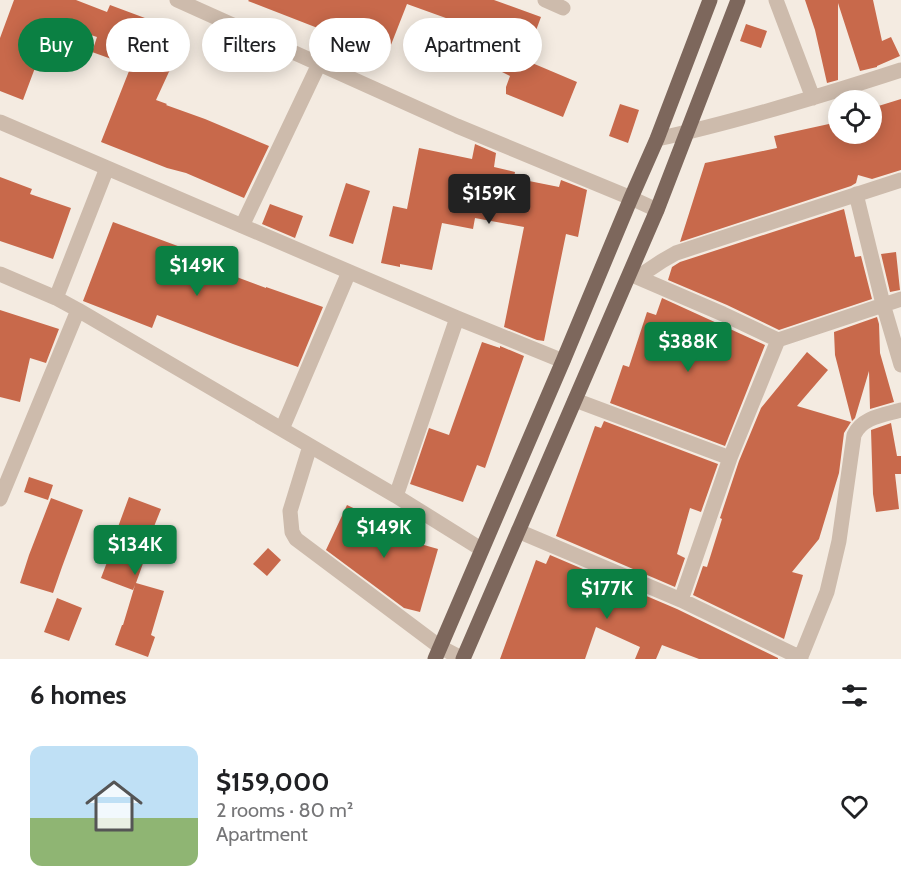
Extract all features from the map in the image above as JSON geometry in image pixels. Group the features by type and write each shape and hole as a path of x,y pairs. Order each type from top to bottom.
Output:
{"main road":[{"path":"438,653 657,139 710,0"},
{"path":"463,659 575,400 634,275 738,0"}],"street":[{"path":"177,0 309,59"},
{"path":"545,0 563,8"},
{"path":"776,0 813,98"},
{"path":"657,139 813,98 901,70"},
{"path":"242,226 315,72"},
{"path":"337,72 457,126 657,210"},
{"path":"0,122 457,318 563,361"},
{"path":"56,298 106,168"},
{"path":"634,275 676,254 901,180"},
{"path":"856,194 883,304 901,365"},
{"path":"282,429 349,272"},
{"path":"0,274 78,310 396,496 481,549"},
{"path":"634,275 778,339 901,299"},
{"path":"0,499 78,310"},
{"path":"396,496 457,318"},
{"path":"681,600 730,458 778,339"},
{"path":"575,400 730,458"},
{"path":"518,531 681,600 801,658 827,592 839,541 854,435 864,422 901,410"},
{"path":"310,446 290,511 292,532 296,539 438,653 463,659"}],"building":[{"path":"14,0 76,0 107,12 110,5 145,18 106,18 106,57 94,53 97,37 94,36 94,18 18,18 18,72 33,72 23,100 0,91 0,38"},
{"path":"494,0 541,17 446,18 407,4 391,45 391,18 309,18 309,25 297,18 248,1"},
{"path":"805,0 873,0 882,41 891,37 900,56 877,67 860,71 838,3 838,80 827,83 815,30"},
{"path":"746,24 767,31 761,48 740,41"},
{"path":"542,67 577,82 563,117 506,94 510,76 502,72 542,72"},
{"path":"129,72 169,72 156,100 269,146 244,198 186,173 167,168 101,142"},
{"path":"901,99 901,170 872,179 858,175 856,183 851,186 680,242 705,163 777,148 774,136 828,124 828,144 882,144 882,105"},
{"path":"620,104 639,110 628,143 609,136"},
{"path":"475,144 496,153 494,167 515,172 514,178 559,187 561,180 587,190 578,237 566,234 544,341 504,327 524,227 475,218 473,229 442,223 432,270 381,263 393,206 407,209 419,148 472,159"},
{"path":"0,177 32,189 30,194 71,208 53,259 0,241"},
{"path":"346,183 370,191 353,244 329,236"},
{"path":"270,204 303,216 295,238 262,224"},
{"path":"844,209 855,257 861,256 872,299 779,330 668,280 672,267 680,262"},
{"path":"113,222 202,255 199,263 323,307 298,367 157,315 152,328 83,301"},
{"path":"896,252 900,290 890,292 881,254"},
{"path":"662,298 765,345 725,446 610,403 623,365 629,367 647,312 656,315"},
{"path":"0,310 59,329 46,363 30,358 20,402 0,397"},
{"path":"877,317 880,353 894,402 870,409 869,371 855,418 852,421 835,355 834,332"},
{"path":"482,342 500,348 500,346 524,356 485,468 477,465 463,502 410,484 429,428 449,435"},
{"path":"807,352 828,370 797,406 851,422 844,433 839,473 819,539 792,572 803,575 784,639 693,595 703,566 707,567 739,461 761,408"},
{"path":"604,421 718,464 701,512 690,508 677,554 685,558 675,587 556,536 595,426 601,428"},
{"path":"891,423 897,456 901,456 901,474 895,474 899,509 876,512 873,494 871,430"},
{"path":"29,477 53,485 48,500 24,492"},
{"path":"129,497 161,509 143,554 146,555 136,583 164,591 151,635 155,637 148,657 115,645 135,585 133,590 101,578"},
{"path":"51,498 83,510 53,593 20,583"},
{"path":"347,505 368,515 366,519 391,531 389,535 438,549 420,612 404,608 326,550"},
{"path":"268,548 281,560 267,576 253,564"},
{"path":"550,555 677,609 778,659 699,659 662,645 656,659 635,659 640,647 596,627 585,659 500,659 536,560 546,564"},
{"path":"57,598 82,608 69,641 44,632"}]}
